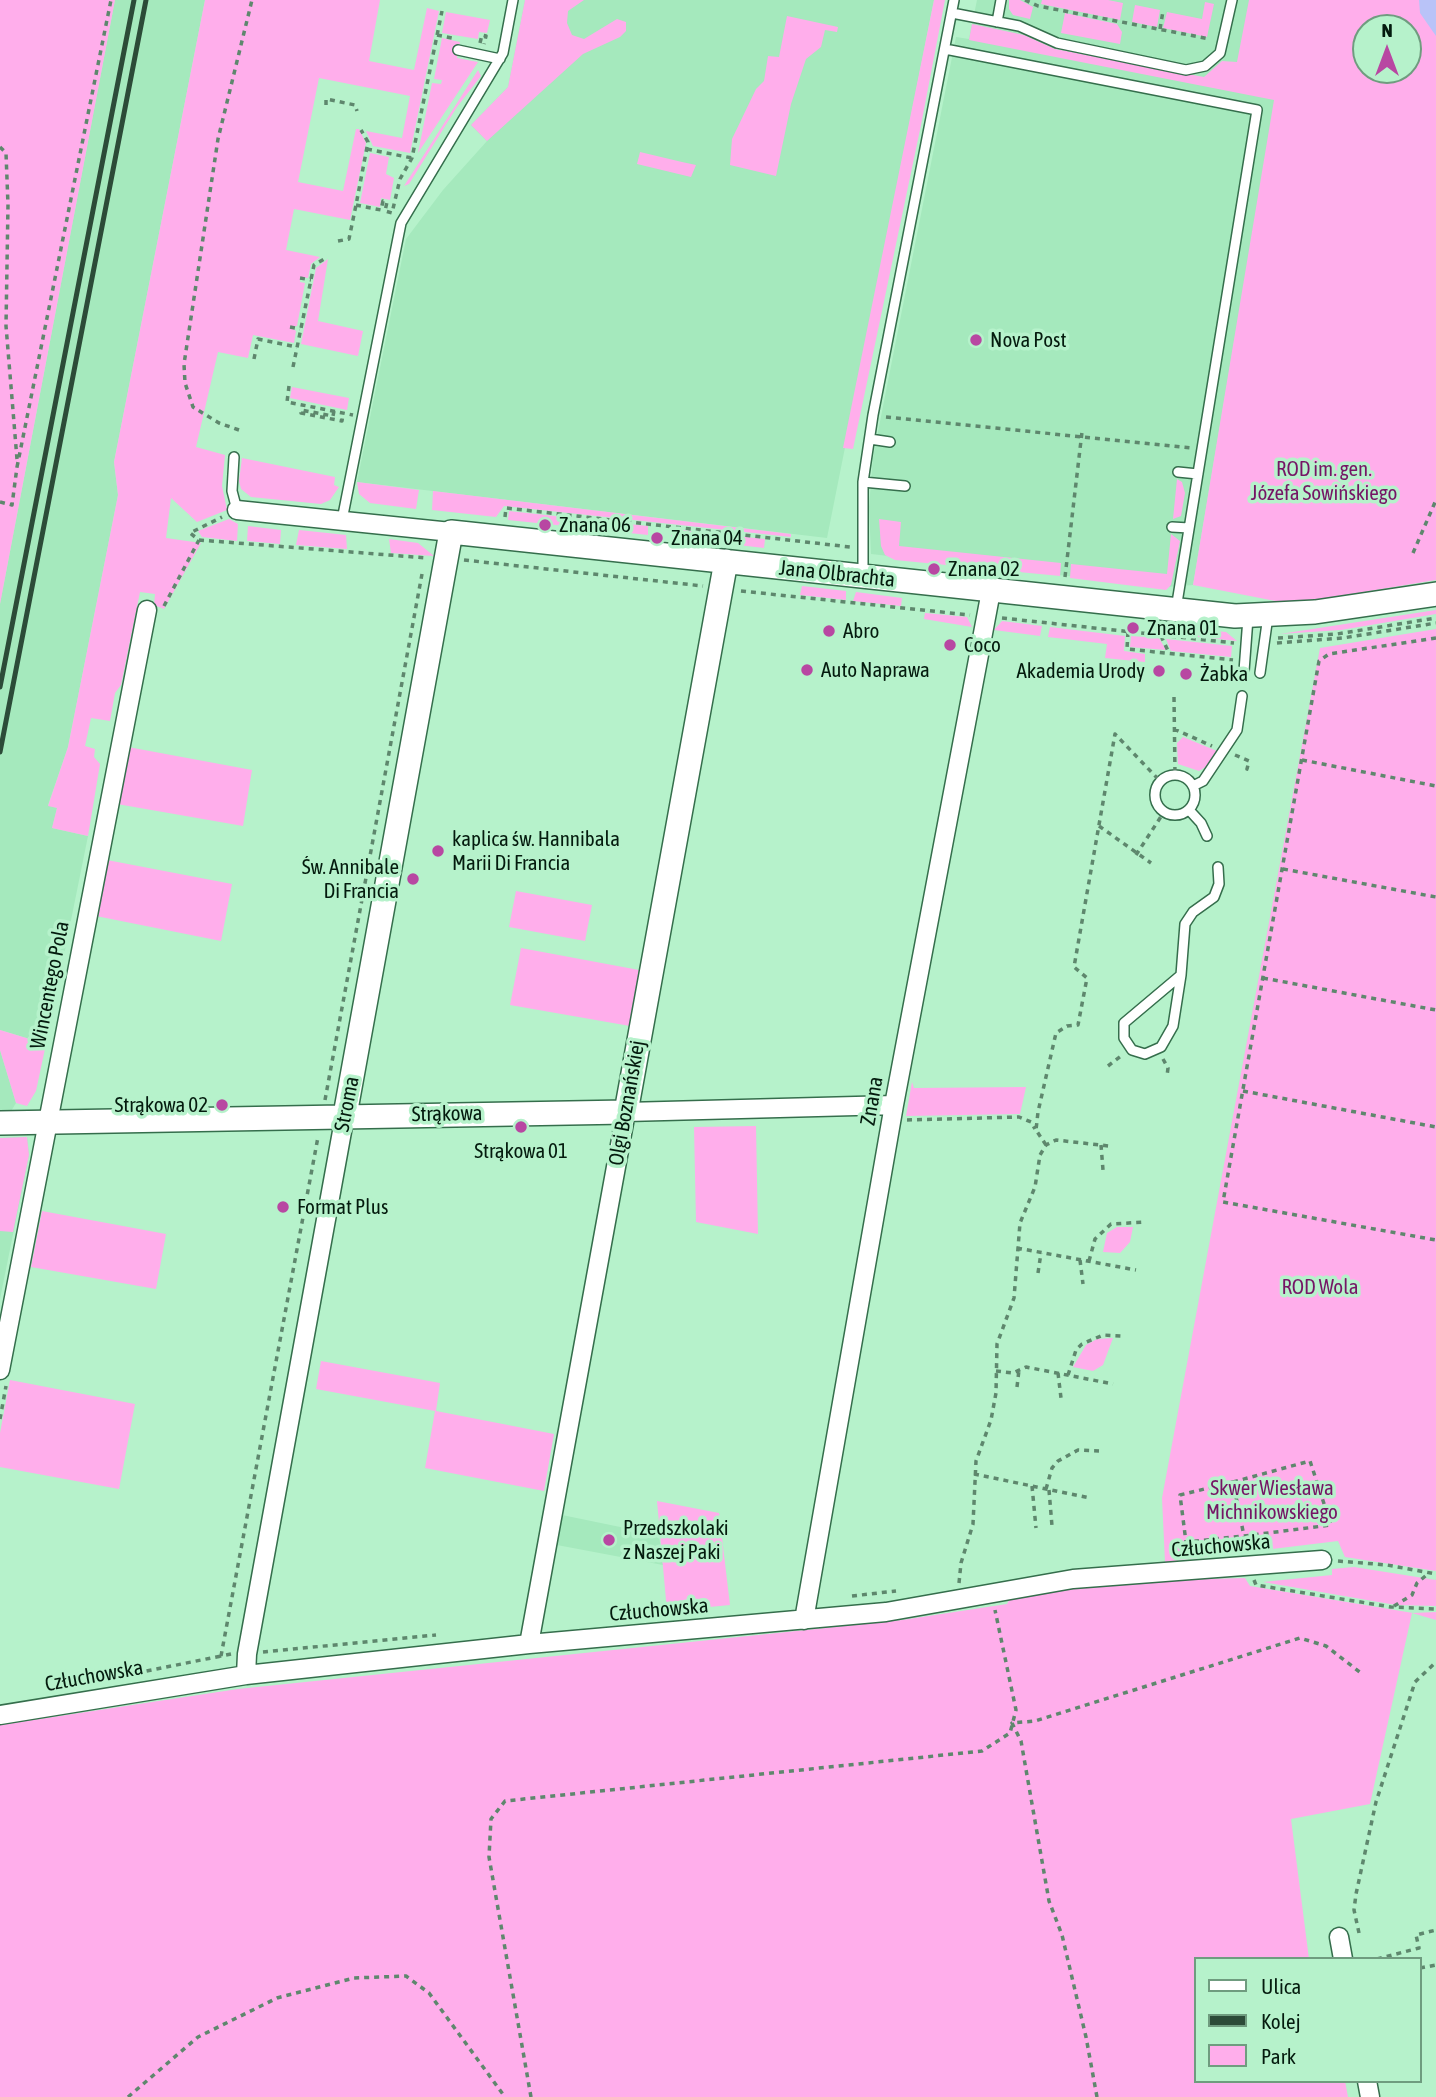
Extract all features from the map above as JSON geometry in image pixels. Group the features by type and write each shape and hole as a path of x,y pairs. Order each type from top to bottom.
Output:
{"street":[{"name":"Jana Olbrachta","path":"237,510 726,561 1176,611 1260,623 1436,594"},
{"name":"Stroma","path":"246,1675 247,1654 345,1115 339,1088 451,532"},
{"name":"Olgi Boznańskiej","path":"529,1644 726,561"},
{"name":"Znana","path":"804,1620 991,591"},
{"name":"Wincentego Pola","path":"0,1370 147,610"},
{"name":"Strąkowa","path":"0,1123 316,1126 345,1115 898,1113"},
{"name":"Człuchowska","path":"0,1715 246,1675 529,1644 886,1612 1073,1579 1322,1560"},
{"path":"1339,1937 1343,1957"}],"lane":[{"path":"342,520 401,223 500,59 513,0"},
{"path":"863,577 863,482 873,415 954,0"},
{"path":"996,22 1001,0"},
{"path":"952,13 1019,26 1057,43 1186,70 1205,66 1220,53 1232,0"},
{"path":"945,49 1257,110 1176,611"},
{"path":"458,50 500,59"},
{"path":"870,439 890,442"},
{"path":"234,457 232,491 237,510"},
{"path":"1178,472 1198,474"},
{"path":"863,482 905,486"},
{"path":"1172,527 1189,528"},
{"path":"1244,671 1260,623"},
{"path":"1260,623 1260,673"},
{"path":"1193,786 1203,781 1237,730 1242,696"},
{"path":"1175,775 1186,777 1193,786 1196,800 1190,811 1177,815 1164,812 1156,805 1154,795 1160,781 1175,775"},
{"path":"1190,811 1201,823 1206,836"},
{"path":"1181,975 1124,1023 1124,1038 1132,1050 1145,1054 1161,1047 1173,1026 1181,975 1185,924 1193,912 1214,897 1219,884 1218,867"}],"path":[{"path":"0,502 12,505 17,467 111,0"},
{"path":"239,430 219,423 192,407 185,383 184,364 218,139 252,0"},
{"path":"1025,0 1038,6 1223,42"},
{"path":"1038,6 1039,0"},
{"path":"356,205 381,210 383,201 387,202 385,211 392,213 400,179 412,158 442,11"},
{"path":"1160,29 1163,11"},
{"path":"326,104 326,99 355,105 357,111"},
{"path":"338,242 349,239 356,205 368,142 361,130"},
{"path":"0,147 6,153 6,326 14,401 17,467"},
{"path":"367,149 412,158"},
{"path":"293,367 314,265 326,258"},
{"path":"300,278 311,281"},
{"path":"290,327 300,329"},
{"path":"254,359 258,339 297,347"},
{"path":"289,386 287,402 334,411 344,413 342,421 300,413 302,410 333,416 334,411"},
{"path":"873,415 1202,449"},
{"path":"1065,583 1082,432"},
{"path":"1413,553 1436,500"},
{"path":"505,523 506,508 864,549"},
{"path":"237,510 190,533 199,540 434,559"},
{"path":"604,519 607,526"},
{"path":"147,610 163,607 199,540"},
{"path":"427,558 420,578 339,1088 325,1101 313,1106 316,1126 221,1656 437,1635"},
{"path":"458,560 709,587"},
{"path":"733,590 974,616 975,625"},
{"path":"745,598 746,591"},
{"path":"879,612 880,606"},
{"path":"1260,623 1314,636 1436,618"},
{"path":"1128,632 1127,649 1169,654 1234,660 1236,643"},
{"path":"1161,636 1169,654"},
{"path":"1436,638 1329,654 1319,661 1223,1202 1436,1240"},
{"path":"1174,697 1175,775"},
{"path":"1035,1130 1056,1033 1067,1026 1078,1025 1083,1002 1087,978 1074,967 1115,734 1160,781"},
{"path":"1302,760 1436,786"},
{"path":"1136,855 1164,812"},
{"path":"1099,826 1136,855 1151,863"},
{"path":"1283,869 1436,897"},
{"path":"1263,978 1436,1010"},
{"path":"1243,1091 1436,1126"},
{"path":"898,1113 1019,1117 1031,1122 1046,1145"},
{"path":"316,1126 340,1141"},
{"path":"959,1584 961,1563 974,1517 974,1474 981,1444 991,1420 997,1344 1014,1298 1020,1223 1035,1187 1040,1155 1046,1145 1056,1140 1109,1146"},
{"path":"1101,1145 1103,1170"},
{"path":"1089,1261 1091,1249 1102,1230 1122,1221 1146,1222"},
{"path":"1017,1248 1136,1270"},
{"path":"1038,1273 1041,1252"},
{"path":"1080,1259 1083,1284"},
{"path":"1068,1375 1076,1350 1082,1344 1103,1335 1122,1336"},
{"path":"996,1371 1026,1367 1113,1384"},
{"path":"1017,1387 1019,1370"},
{"path":"1058,1373 1061,1398"},
{"path":"1052,1526 1047,1490 1052,1468 1058,1461 1078,1450 1099,1451"},
{"path":"1310,1461 1331,1525 1186,1542 1180,1496 1233,1482 1310,1461"},
{"path":"974,1474 1090,1498"},
{"path":"1233,1482 1255,1585 1391,1607 1436,1609"},
{"path":"1032,1486 1036,1528"},
{"path":"1344,1561 1436,1574"},
{"path":"1391,1607 1412,1595 1416,1583 1429,1573"},
{"path":"947,1586 972,1582"},
{"path":"844,1597 908,1590"},
{"path":"531,2097 489,1857 491,1819 505,1801 982,1751 1010,1733 1016,1710 994,1606"},
{"path":"1012,1723 1035,1721 1300,1638 1326,1646 1361,1673"},
{"path":"1359,1933 1354,1910 1359,1868 1376,1802 1415,1682 1436,1662"},
{"path":"1012,1723 1021,1741 1049,1901 1062,1935 1097,2097"},
{"path":"1385,1957 1419,1948 1416,1935 1436,1930"},
{"path":"128,2097 198,2037 277,1998 354,1979 406,1976 429,1993 505,2097"}],"shaded area":[{"path":"115,0 205,0 114,462 118,495 68,747 48,805 57,808 52,828 88,836 46,1044 0,1030 0,604"},
{"path":"525,0 934,0 827,538 357,482 406,239 443,190 487,141 471,125 508,87"},
{"path":"977,0 1292,0 1193,585 1166,587 871,554 869,507 873,457 956,37 969,39"},
{"path":"0,1050 16,1103 10,1113 0,1113"},
{"path":"27,1137 29,1155 0,1299 0,1138"},
{"name":"Przedszkolaki z Naszej Paki","path":"562,1515 659,1535 663,1565 557,1545"}],"green space":[{"path":"0,0 115,0 0,604"},
{"path":"205,0 380,0 369,61 414,70 427,8 439,11 410,153 373,146 366,131 402,138 410,96 319,78 298,182 343,191 356,129 359,129 366,143 350,220 294,209 286,250 320,257 311,264 308,278 300,277 300,282 305,283 297,326 290,327 296,331 294,343 253,335 248,358 218,352 196,447 225,455 222,486 227,510 197,522 171,498 166,538 201,543 164,609 154,605 155,594 140,592 121,685 115,693 110,721 91,718 85,746 95,749 94,757 100,764 88,836 52,828 57,808 48,806 68,747 118,495 114,462"},
{"path":"525,0 584,0 568,11 567,23 572,35 584,39 617,19 626,22 626,31 620,37 583,54 487,141 471,125 508,87"},
{"path":"934,0 945,0 921,125 853,449 843,448"},
{"path":"1009,0 1020,0 1033,7 1030,19 1013,15 1009,9"},
{"path":"1042,0 1108,0 1123,3 1120,20 1041,4"},
{"name":"ROD im. gen. Józefa Sowińskiego","path":"1249,0 1436,0 1436,580 1291,604 1193,585 1274,100 969,40 972,24 1024,35 1055,49 1204,77 1222,61 1237,62"},
{"path":"1205,2 1214,4 1207,37 1163,28 1167,12 1202,19"},
{"path":"1135,5 1160,10 1157,27 1132,22"},
{"path":"446,12 490,20 487,33 479,32 478,39 442,33"},
{"path":"1065,13 1117,24 1122,32 1120,44 1061,33"},
{"path":"787,16 838,27 837,32 825,30 821,47 806,59 791,104 776,176 730,165 732,139 756,89 764,81 768,56 779,57"},
{"path":"442,38 460,42 457,58 478,62 418,153 432,83 441,84 442,80 434,79"},
{"path":"478,70 481,76 457,107 409,184 404,186"},
{"path":"640,152 696,165 691,177 637,164"},
{"path":"370,153 389,157 386,174 394,178 390,200 381,198 380,207 360,203"},
{"path":"328,259 318,321 363,331 358,356 301,344 316,268"},
{"path":"292,387 349,398 347,410 290,398"},
{"path":"242,458 335,477 334,485 339,487 330,500 321,504 251,497 241,489 239,481"},
{"path":"1177,479 1182,482 1185,493 1181,516 1173,519"},
{"path":"357,482 419,490 416,509 370,503 359,494"},
{"path":"433,491 791,534 791,537 504,506 496,517 432,510"},
{"path":"509,511 601,521 604,530 508,520"},
{"path":"229,519 238,524 237,541 202,537 198,531"},
{"path":"879,519 901,522 899,546 1061,563 1060,576 895,560 885,555 881,546"},
{"path":"607,522 648,526 648,535 611,531"},
{"path":"248,526 281,530 280,544 247,541"},
{"path":"672,529 712,533 706,541 671,537"},
{"path":"299,530 346,535 347,549 296,545"},
{"path":"717,534 765,539 764,548 712,542"},
{"path":"1171,534 1180,541 1171,585 1166,590 1070,578 1071,564 1167,574"},
{"path":"389,539 418,543 434,556 391,553"},
{"path":"802,586 846,591 846,600 800,595"},
{"path":"856,592 902,598 901,606 853,601"},
{"path":"1436,610 1436,614 1341,630 1280,634"},
{"path":"925,613 967,617 972,627 924,619"},
{"path":"1002,621 1042,626 1040,636 994,630"},
{"path":"1050,627 1125,636 1124,651 1145,654 1145,662 1105,658 1107,644 1048,637"},
{"path":"1168,627 1226,632 1237,641 1168,634"},
{"name":"ROD Wola","path":"1436,629 1436,1571 1345,1557 1338,1541 1165,1562 1162,1498 1320,648"},
{"path":"1131,636 1159,638 1166,650 1130,647"},
{"path":"1166,639 1232,646 1231,657 1171,651"},
{"path":"1183,737 1217,751 1207,766 1199,771 1178,764 1177,743"},
{"path":"128,747 252,770 243,826 117,804"},
{"path":"107,860 232,884 221,941 96,916"},
{"path":"516,891 592,905 585,941 509,927"},
{"path":"521,948 639,970 630,1026 510,1005"},
{"path":"0,1030 46,1044 36,1091 27,1106 16,1103 0,1050"},
{"path":"912,1082 914,1088 1026,1087 1020,1114 906,1116"},
{"path":"756,1126 758,1234 696,1222 694,1127"},
{"path":"27,1137 29,1155 13,1232 0,1231 0,1138"},
{"path":"42,1211 166,1234 156,1289 31,1267"},
{"path":"1117,1227 1133,1227 1130,1242 1120,1253 1103,1252 1107,1233"},
{"path":"1113,1338 1103,1365 1093,1371 1073,1367 1086,1345 1097,1339"},
{"path":"321,1361 440,1383 436,1411 554,1434 544,1491 425,1468 435,1411 316,1389"},
{"path":"10,1380 135,1404 119,1489 0,1467 0,1433"},
{"path":"657,1501 719,1513 730,1605 667,1611"},
{"path":"1354,1567 1436,1580 1436,1606 1396,1605 1263,1582 1332,1575 1332,1569"},
{"path":"1245,1578 1250,1586 1413,1613 1436,1612 1436,1620 1412,1613 1370,1804 1291,1819 1309,1957 1194,1957 1194,2083 1345,2083 1348,2097 0,2097 0,1725 238,1689 902,1620 1007,1604 1012,1595 1019,1592 1132,1581"}],"water":[{"path":"1419,0 1436,0 1436,36 1422,14"}],"railway":[{"path":"0,687 134,0"},
{"path":"0,752 146,0"}],"place":[{"name":"Nova Post","path":"976,340"},
{"name":"Znana 06","path":"545,525"},
{"name":"Znana 04","path":"657,538"},
{"name":"Znana 02","path":"934,569"},
{"name":"Znana 01","path":"1133,628"},
{"name":"Abro","path":"829,631"},
{"name":"Coco","path":"950,645"},
{"name":"Auto Naprawa","path":"807,670"},
{"name":"Akademia Urody","path":"1159,671"},
{"name":"Żabka","path":"1186,674"},
{"name":"kaplica św. Hannibala Marii Di Francia","path":"438,851"},
{"name":"Św. Annibale Di Francia","path":"413,879"},
{"name":"Strąkowa 02","path":"222,1105"},
{"name":"Strąkowa 01","path":"521,1127"},
{"name":"Format Plus","path":"283,1207"},
{"name":"Przedszkolaki z Naszej Paki","path":"609,1540"}],"park label":[{"name":"Skwer Wiesława Michnikowskiego","path":"1272,1500"}]}
